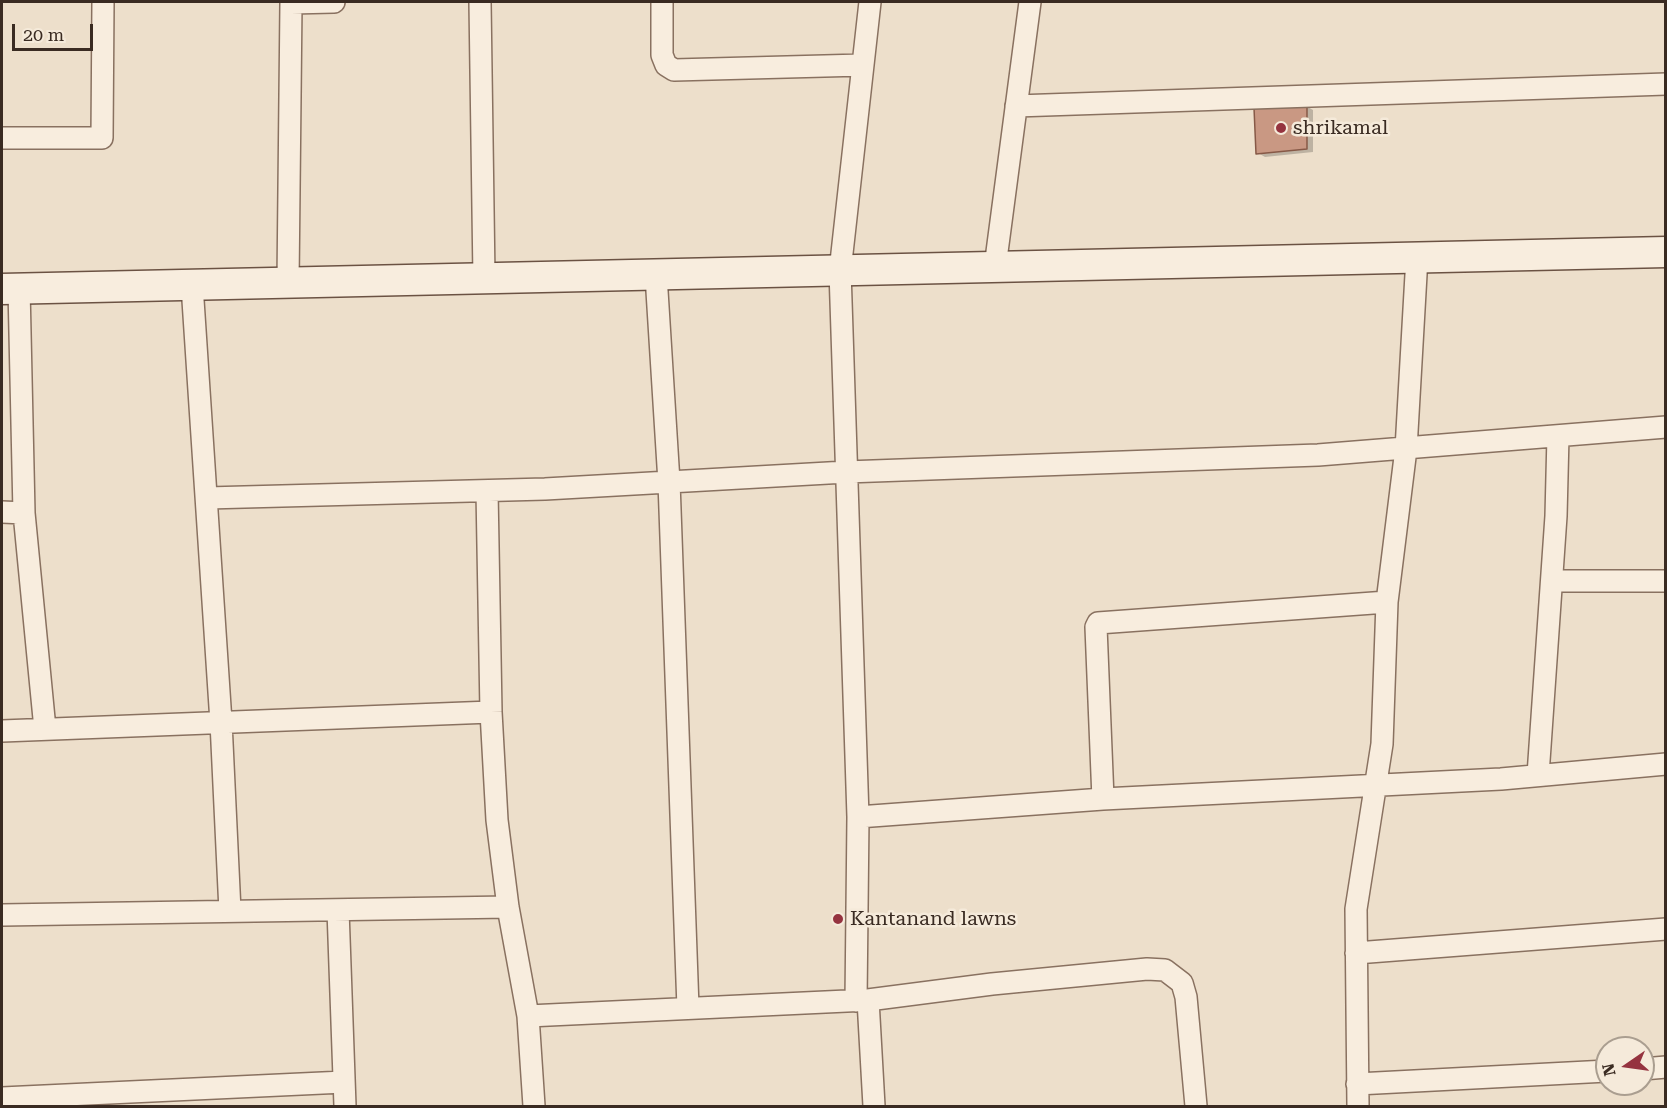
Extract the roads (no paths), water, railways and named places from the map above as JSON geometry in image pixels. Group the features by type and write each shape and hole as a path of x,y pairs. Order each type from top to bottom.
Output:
{"street":[{"path":"2,138 102,138 103,2"},
{"path":"288,282 291,3 334,2"},
{"path":"480,2 484,278"},
{"path":"662,2 662,55 666,64 674,70 862,65"},
{"path":"870,2 840,271 862,1000 874,1107"},
{"path":"995,267 1030,2"},
{"path":"1016,106 1665,84"},
{"path":"45,729 24,513 10,289 1665,252"},
{"path":"1358,1107 1356,909 1382,744 1388,602 1406,449 1417,257"},
{"path":"656,275 669,482 688,1008"},
{"path":"192,285 221,722 230,911"},
{"path":"207,498 487,490 846,472 1318,455 1665,427"},
{"path":"1538,776 1558,436"},
{"path":"487,490 491,712 497,820 508,907 528,1016 534,1107"},
{"path":"2,512 24,513"},
{"path":"1551,580 1665,581"},
{"path":"1102,799 1096,627 1098,623 1388,602"},
{"path":"2,731 491,712"},
{"path":"858,817 1102,799 1538,776 1665,764"},
{"path":"2,915 508,907"},
{"path":"338,910 345,1107"},
{"path":"1356,953 1665,929"},
{"path":"528,1016 862,1000 992,984 1147,969 1165,970 1182,983 1186,997 1196,1107"},
{"path":"1357,1084 1595,1072"},
{"path":"2,1098 344,1082"}],"place":[{"name":"shrikamal","path":"1281,128"},
{"name":"Kantanand lawns","path":"838,919"}]}
